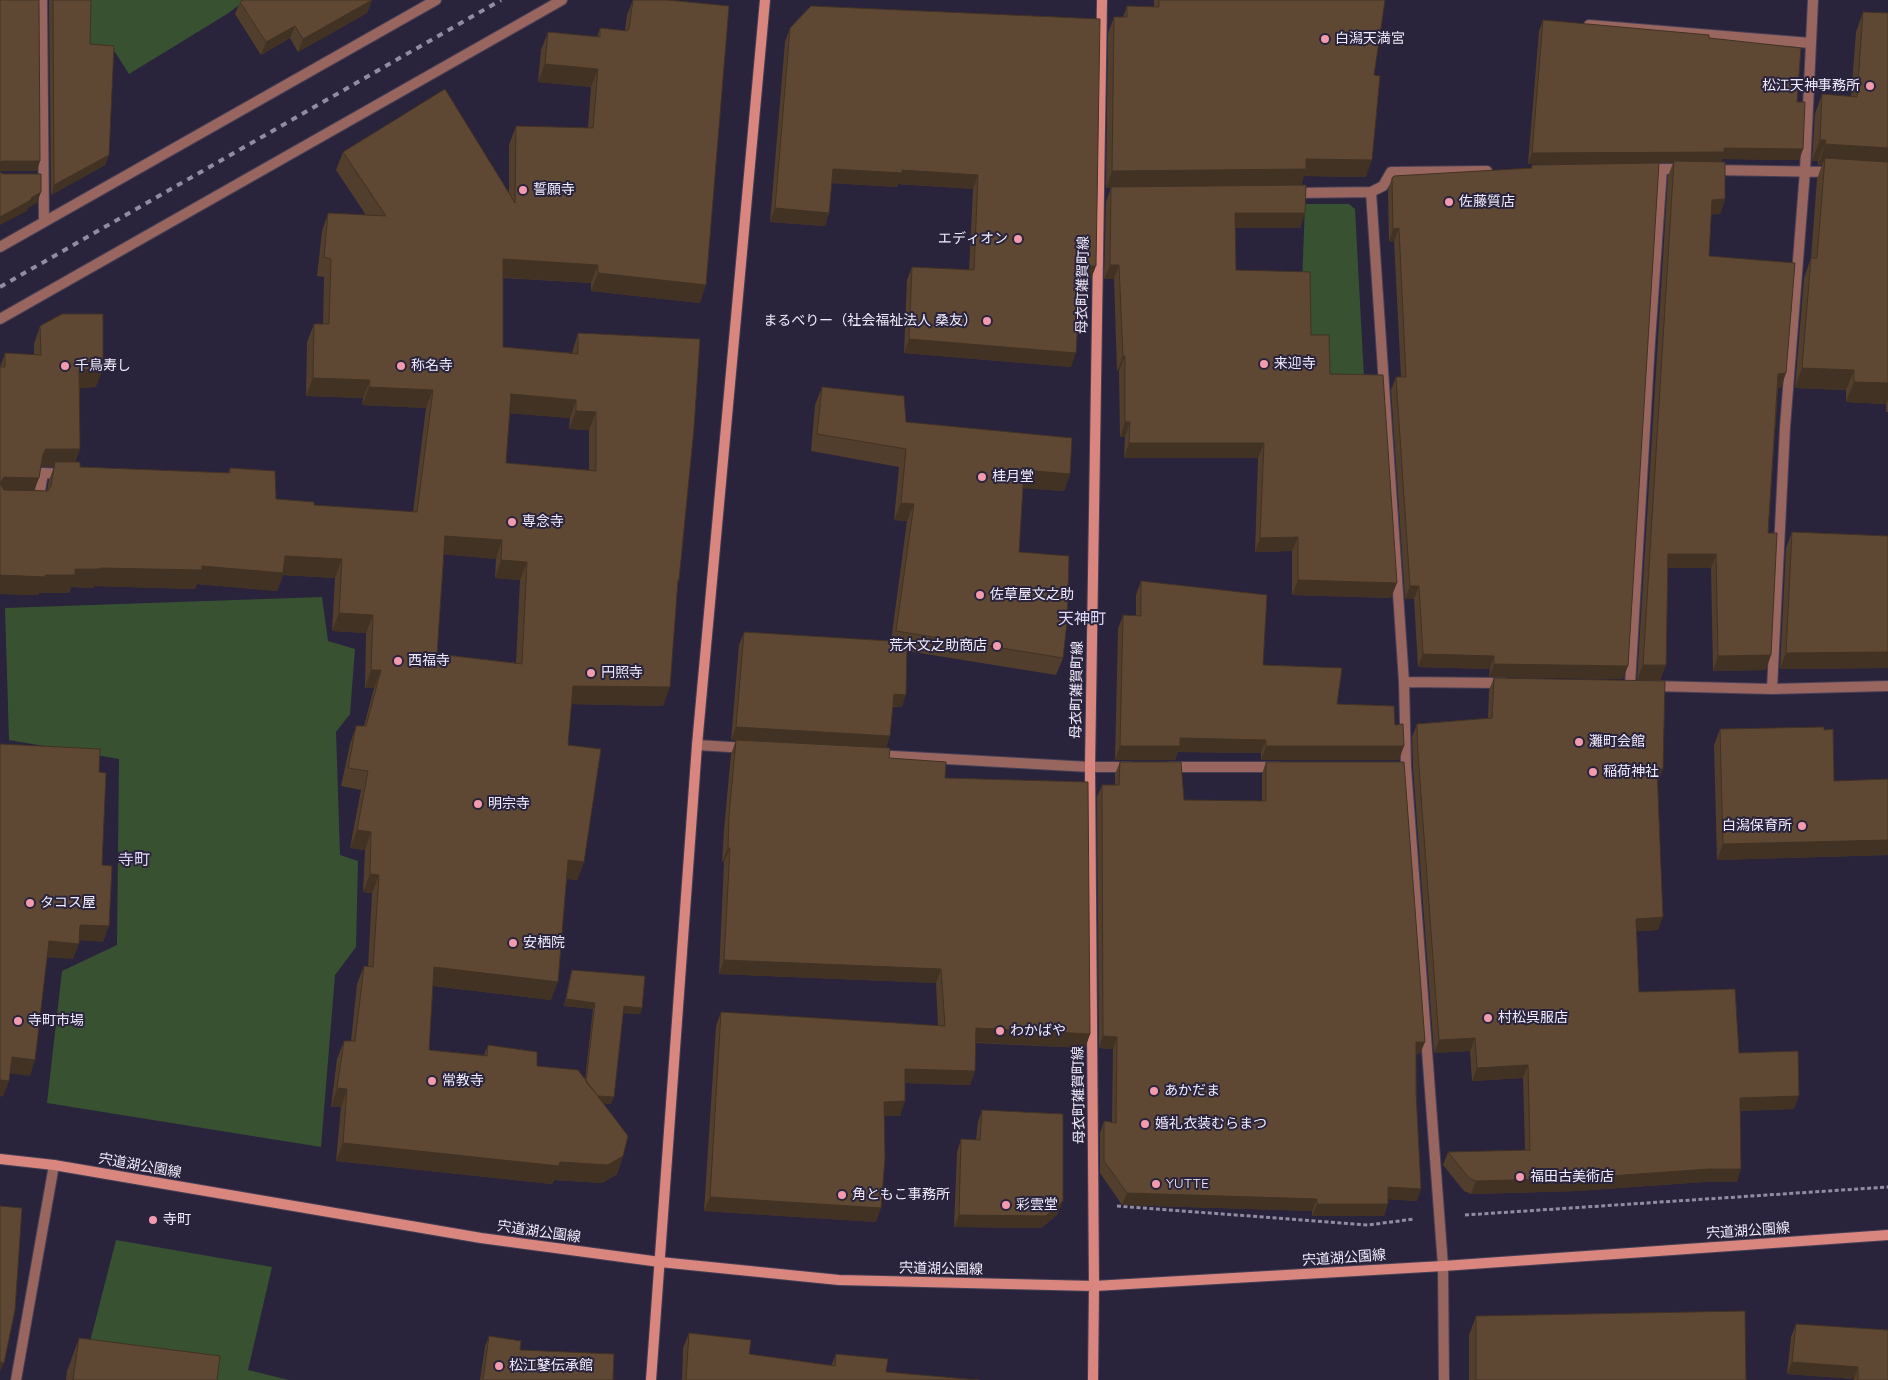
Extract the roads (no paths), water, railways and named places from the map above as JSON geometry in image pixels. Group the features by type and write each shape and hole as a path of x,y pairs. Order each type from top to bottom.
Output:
{"main road":[{"path":"651,1380 698,745 765,0"},
{"name":"母衣町雑賀町線","path":"1093,1380 1090,767 1103,195 1102,0"},
{"name":"宍道湖公園線","path":"0,1159 54,1165 481,1238 660,1262 839,1280 1094,1286 1443,1266 1888,1234"}],"street":[{"path":"42,0 39,178 44,221"},
{"path":"0,247 436,0"},
{"path":"0,319 562,0"},
{"path":"1772,689 1785,427 1805,171 1813,0"},
{"path":"1577,24 1810,43"},
{"path":"1633,169 1842,173"},
{"path":"1662,169 1626,685 1772,689 1888,686"},
{"path":"1283,193 1371,192 1382,186 1391,172 1498,171"},
{"path":"1371,192 1404,682 1401,767 1443,1266 1444,1380"},
{"path":"28,502 38,503 43,473 72,474"},
{"path":"1404,682 1512,684"},
{"path":"698,745 756,748"},
{"path":"864,754 1090,767 1139,767"},
{"path":"1159,767 1288,767"},
{"path":"16,1380 54,1165"}],"railway":[{"path":"0,287 501,0"}],"place":[{"name":"白潟天満宮","path":"1325,39"},
{"name":"松江天神事務所","path":"1870,86"},
{"name":"誓願寺","path":"523,190"},
{"name":"佐藤質店","path":"1449,202"},
{"name":"エディオン","path":"1018,239"},
{"name":"まるべりー（社会福祉法人 桑友）","path":"987,321"},
{"name":"来迎寺","path":"1264,364"},
{"name":"千鳥寿し","path":"65,366"},
{"name":"称名寺","path":"401,366"},
{"name":"桂月堂","path":"982,477"},
{"name":"専念寺","path":"512,522"},
{"name":"佐草屋文之助","path":"980,595"},
{"name":"荒木文之助商店","path":"997,646"},
{"name":"西福寺","path":"398,661"},
{"name":"円照寺","path":"591,673"},
{"name":"灘町会館","path":"1579,742"},
{"name":"稲荷神社","path":"1593,772"},
{"name":"明宗寺","path":"478,804"},
{"name":"白潟保育所","path":"1802,826"},
{"name":"タコス屋","path":"30,903"},
{"name":"安栖院","path":"513,943"},
{"name":"村松呉服店","path":"1488,1018"},
{"name":"寺町市場","path":"18,1021"},
{"name":"わかばや","path":"1000,1031"},
{"name":"常教寺","path":"432,1081"},
{"name":"あかだま","path":"1154,1091"},
{"name":"婚礼衣装むらまつ","path":"1145,1124"},
{"name":"福田古美術店","path":"1520,1177"},
{"name":"YUTTE","path":"1156,1184"},
{"name":"角ともこ事務所","path":"842,1195"},
{"name":"彩雲堂","path":"1006,1205"},
{"name":"寺町","path":"153,1220"},
{"name":"松江鼕伝承館","path":"499,1366"}],"district":[{"name":"天神町","path":"1082,619"},
{"name":"寺町","path":"134,860"}]}
